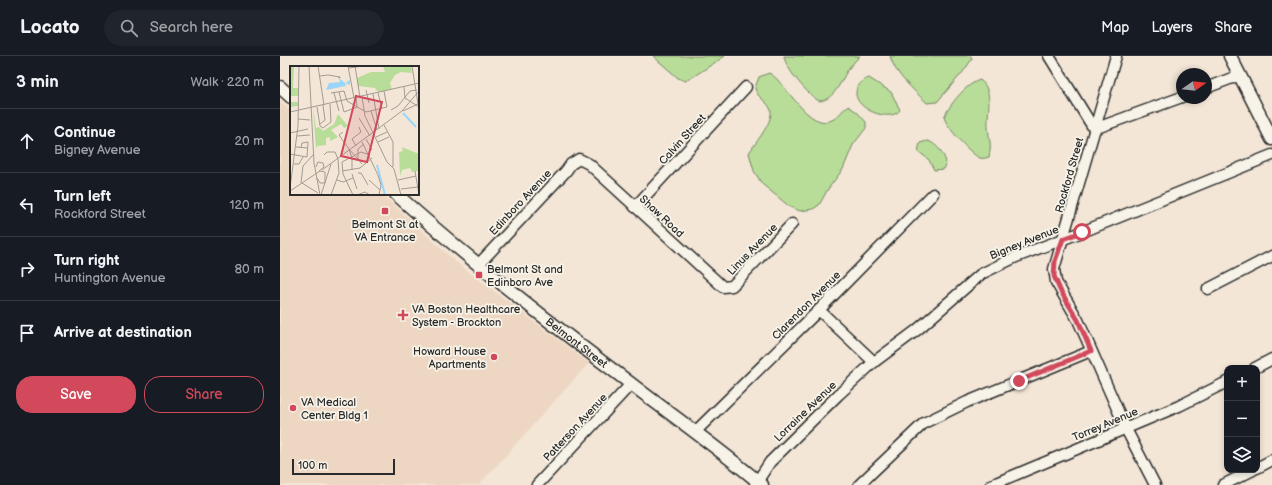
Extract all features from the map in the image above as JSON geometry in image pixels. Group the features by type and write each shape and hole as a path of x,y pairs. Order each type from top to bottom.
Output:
{"main road":[{"path":"1230,56 1268,123 1272,139"},
{"path":"280,87 290,96"},
{"name":"Belmont Street","path":"397,195 478,264 631,384 695,432 759,484"}],"street":[{"path":"1049,56 1094,129 1176,98"},
{"name":"Rockford Street","path":"1116,56 1063,239 1055,261 1054,276 1060,290 1078,320 1126,429 1155,485"},
{"path":"1212,86 1240,75"},
{"name":"Calvin Street","path":"636,207 746,87"},
{"name":"Bigney Avenue","path":"874,362 917,330 981,274 1016,257 1272,155"},
{"name":"Shaw Road","path":"582,159 717,283 728,288"},
{"name":"Edinboro Avenue","path":"478,264 571,164 582,159"},
{"name":"Clarendon Avenue","path":"695,432 819,310 933,194"},
{"name":"Linus Avenue","path":"728,288 737,281 792,224"},
{"path":"1208,289 1272,256"},
{"path":"819,310 874,362"},
{"path":"859,485 924,424 973,400 1091,351"},
{"path":"1260,365 1272,359"},
{"name":"Lorraine Avenue","path":"759,484 770,462 874,362"},
{"name":"Patterson Avenue","path":"537,485 631,384"},
{"name":"Torrey Avenue","path":"991,485 1179,406 1224,384"},
{"path":"1260,466 1272,460"},
{"path":"1223,485 1247,473"}],"shaded area":[{"name":"VA Boston Healthcare System - Brockton","path":"280,101 290,110 290,195 383,195 456,262 589,363 479,485 280,485"}],"green space":[{"path":"653,56 725,56 685,81 678,78"},
{"path":"784,56 860,56 849,68 837,89 825,100 819,101 814,98 798,81 788,67"},
{"path":"890,56 971,56 972,59 963,72 937,102 927,103 900,76 892,63"},
{"path":"769,73 776,78 798,105 816,119 825,122 834,119 848,106 857,112 866,122 866,128 853,145 843,169 828,189 819,205 813,209 800,211 790,207 762,184 754,171 749,153 768,124 771,113 770,108 755,88 759,77"},
{"path":"869,78 891,92 900,110 894,114 887,115 878,114 862,106 856,92 861,82"},
{"path":"980,80 987,89 989,102 988,127 990,148 989,157 983,158 980,158 965,146 949,127 944,117 959,95 969,86"},
{"path":"927,141 931,142 942,152 946,161 944,169 934,170 929,160 918,151 920,143"}],"place":[{"name":"Belmont St at VA Entrance","path":"385,211"},
{"name":"Belmont St and Edinboro Ave","path":"479,275"},
{"name":"VA Boston Healthcare System - Brockton","path":"403,315"},
{"name":"Howard House Apartments","path":"494,357"},
{"name":"VA Medical Center Bldg 1","path":"293,408"}],"route":[{"path":"1019,381 1091,351 1078,320 1058,286 1055,279 1054,269 1056,257 1063,239 1082,232"}]}
